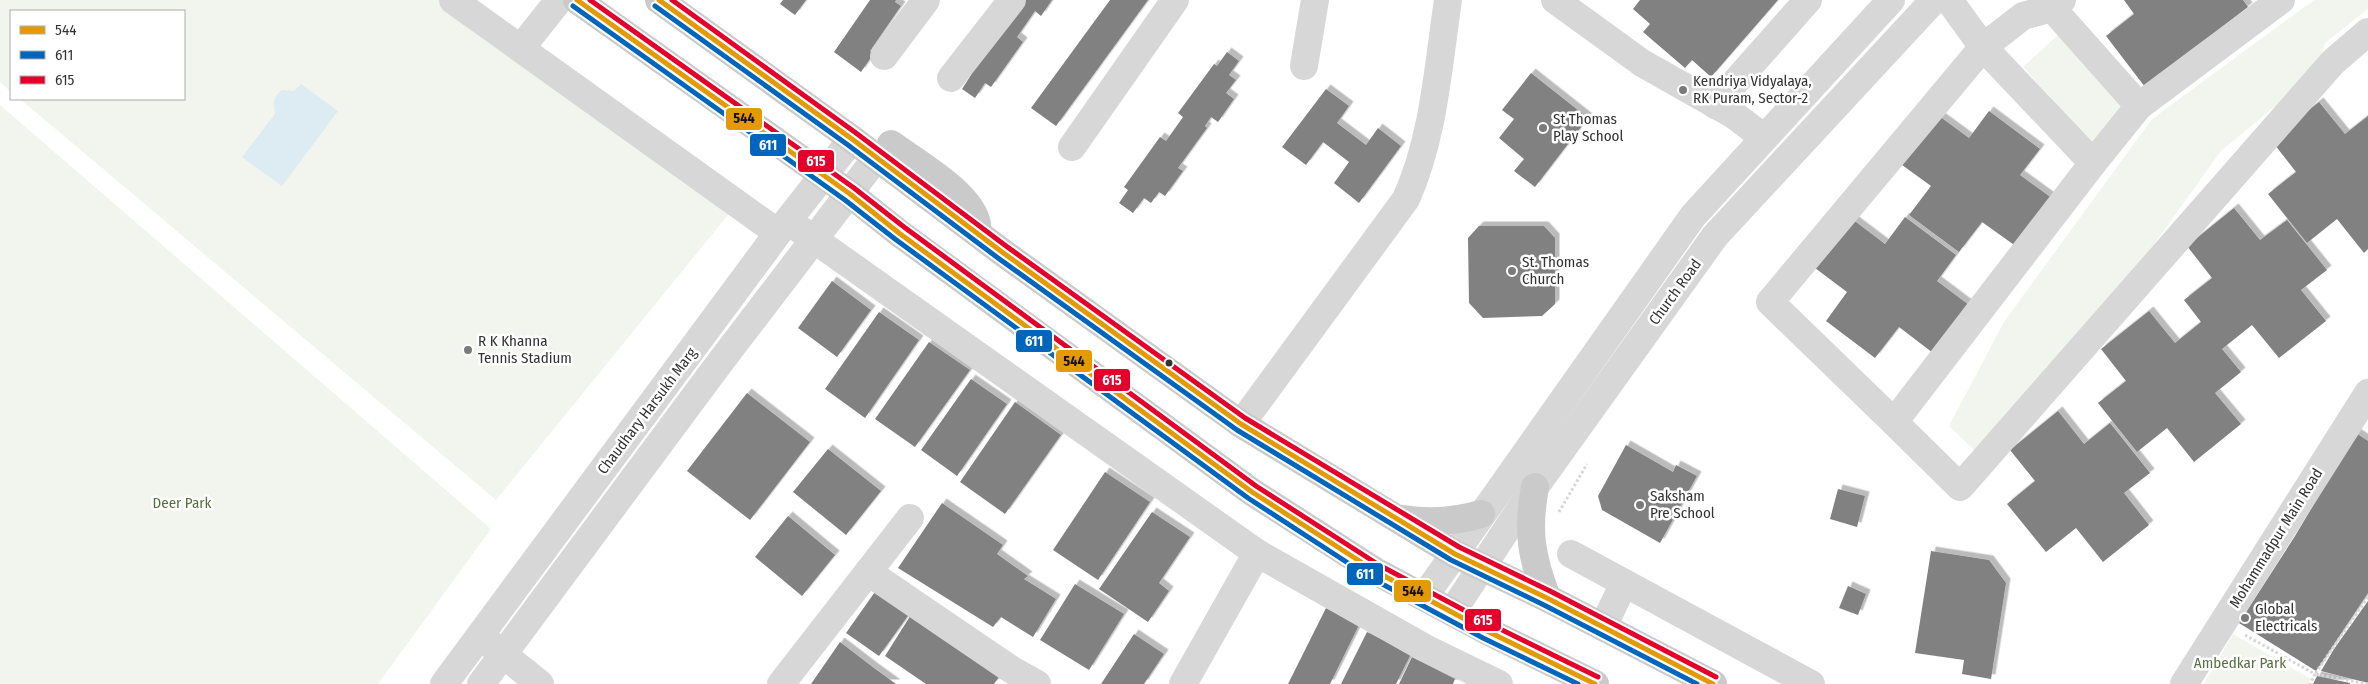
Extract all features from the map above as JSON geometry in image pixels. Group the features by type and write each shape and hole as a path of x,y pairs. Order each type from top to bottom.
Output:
{"main road":[{"path":"577,0 850,194 899,233 1252,492 1375,571 1595,684"},
{"path":"660,0 852,138 980,234 1241,424 1455,554 1547,598 1713,684"},
{"path":"704,33 730,36 742,40 884,138 956,192 976,217 980,234"},
{"path":"1535,487 1530,516 1531,544 1537,572 1547,598"},
{"path":"1396,518 1428,522 1459,520 1481,514"}],"street":[{"path":"454,0 783,227 814,239 1257,553 1426,648 1499,684"},
{"path":"521,48 559,0"},
{"path":"884,56 926,0"},
{"path":"951,78 1012,0"},
{"path":"1072,147 1176,0"},
{"path":"1304,66 1315,0"},
{"path":"1555,0 1642,63 1734,115 1763,137"},
{"path":"1716,105 1808,0"},
{"name":"Church Road","path":"1424,597 1693,216 1763,137 1891,0"},
{"name":"Church Road","path":"1452,612 1480,567 1535,487 1715,236 1934,0"},
{"path":"1949,0 1983,47 2093,163"},
{"path":"1894,422 2139,106 2281,0"},
{"path":"1241,424 1406,199 1428,136 1442,2"},
{"path":"2139,106 2057,4 2017,8 1770,302 1960,487 2327,69 2368,32"},
{"name":"Chaudhary Harsukh Marg","path":"444,684 783,227 852,138"},
{"name":"Chaudhary Harsukh Marg","path":"481,684 522,670 814,239 877,157"},
{"name":"Mohammadpur Main Road","path":"2184,684 2368,393"},
{"path":"781,684 910,518"},
{"path":"1183,684 1257,553"},
{"path":"1571,554 1811,684"},
{"path":"868,572 1006,677 1037,684"},
{"path":"1603,627 1624,583"},
{"path":"480,636 522,670"}],"path":[{"path":"1554,521 1588,461"},
{"path":"2310,684 2368,597"},
{"path":"2222,622 2315,674 2368,684"}],"green space":[{"name":"R K Khanna Tennis Stadium","path":"0,0 471,0 740,200 496,500 21,100 185,100 185,10 10,10 10,91 0,82"},
{"path":"2314,0 2368,0 2368,9 2325,43 2315,73 2221,151 2134,272 2009,423 1974,450 1949,426 2004,322 2152,119"},
{"path":"2058,35 2126,110 2091,143 2023,67"},
{"name":"Deer Park","path":"0,105 491,529 378,684 0,684"},
{"name":"Ambedkar Park","path":"2233,634 2311,679 2308,684 2204,684"}],"shaded area":[{"path":"301,84 338,111 282,186 242,157 275,114 274,103 277,95 282,90 294,91"}],"building":[{"path":"783,0 806,0 795,15 780,4"},
{"path":"870,0 896,0 895,2 901,6 870,51 874,53 861,72 834,52"},
{"path":"1021,0 1052,0 1041,16 1035,11 1017,37 1023,42 991,87 985,83 975,98 962,89 971,75 965,71"},
{"path":"1110,0 1148,0 1056,126 1031,108"},
{"path":"1640,0 1778,0 1711,77 1692,60 1685,68 1643,32 1650,24 1633,9"},
{"path":"2124,0 2243,0 2248,7 2145,87 2106,36 2134,14"},
{"path":"1227,52 1239,61 1229,75 1236,80 1226,93 1234,99 1218,122 1211,117 1205,126 1207,128 1178,168 1183,171 1165,196 1159,192 1151,203 1144,198 1133,213 1119,203 1128,190 1124,187 1160,137 1166,141 1183,117 1178,113 1214,64 1217,66"},
{"name":"St Thomas Play School","path":"1531,73 1588,118 1535,187 1514,171 1524,159 1499,138 1514,119 1502,110"},
{"path":"1326,89 1349,106 1337,123 1366,145 1378,128 1401,146 1359,203 1334,183 1349,162 1323,142 1306,165 1282,147"},
{"path":"2319,102 2345,134 2368,116 2368,249 2364,253 2337,219 2307,243 2268,194 2296,172 2271,140"},
{"path":"1989,111 2040,149 2020,175 2053,199 2017,247 1982,222 1959,252 1909,215 1931,186 1898,162 1935,113 1969,138"},
{"path":"2234,208 2260,240 2287,220 2327,270 2301,290 2326,321 2279,358 2252,325 2222,349 2241,372 2215,393 2241,424 2194,462 2167,428 2137,452 2098,403 2126,381 2101,349 2149,311 2175,343 2201,322 2184,300 2212,278 2187,246"},
{"path":"1905,217 1956,255 1937,281 1969,305 1933,353 1899,327 1875,358 1826,321 1847,292 1815,268 1852,219 1885,244"},
{"name":"St. Thomas Church","path":"1479,226 1544,226 1555,238 1555,304 1542,316 1483,318 1469,303 1468,238"},
{"path":"832,281 871,310 837,357 798,328"},
{"path":"879,312 919,340 865,418 825,389"},
{"path":"929,342 970,370 915,447 875,419"},
{"path":"971,379 1007,404 957,476 921,450"},
{"path":"747,393 810,442 750,520 687,471"},
{"path":"1015,402 1061,435 1005,514 960,482"},
{"path":"2058,411 2084,444 2110,423 2150,473 2124,493 2149,525 2103,562 2076,528 2046,552 2007,504 2035,481 2010,450"},
{"path":"2356,433 2368,441 2368,593 2316,671 2239,623 2295,536"},
{"path":"1626,445 1673,472 1676,465 1697,476 1660,543 1602,510 1598,496"},
{"path":"828,449 881,491 846,535 793,492"},
{"path":"1105,472 1150,502 1098,580 1053,550"},
{"path":"1838,489 1865,496 1857,527 1830,519"},
{"path":"942,503 1003,545 997,554 1028,576 1024,579 1056,599 1033,637 1001,617 993,627 898,568"},
{"path":"1152,512 1190,537 1159,583 1169,591 1148,622 1099,589"},
{"path":"788,516 835,555 802,596 755,557"},
{"path":"1931,551 1989,560 2006,583 1991,679 1962,674 1964,660 1915,653"},
{"path":"1075,584 1124,614 1089,670 1040,640"},
{"path":"1848,586 1866,594 1858,615 1839,608"},
{"path":"877,589 910,613 879,656 846,633"},
{"path":"2368,601 2368,683 2321,671 2334,649"},
{"path":"1326,608 1359,625 1330,684 1288,684"},
{"path":"914,610 1004,670 994,684 926,684 885,656"},
{"path":"1367,632 1411,654 1396,684 1341,684"},
{"path":"1134,634 1164,654 1144,684 1101,684"},
{"path":"840,642 874,668 896,684 811,684"},
{"path":"1412,657 1455,679 1453,684 1399,684"},
{"path":"2317,676 2350,683 2350,684 2313,684"}],"transit line":[{"name":"544","path":"577,0 850,194 899,233 1252,492 1375,571 1487,631 1595,684"},
{"name":"615","path":"590,0 854,188 904,227 1256,486 1379,565 1490,624 1598,677"},
{"name":"544","path":"659,0 852,139 1002,252 1241,424 1455,554 1547,598 1713,684"},
{"name":"615","path":"672,0 856,133 1006,246 1245,418 1459,547 1550,591 1716,677"},
{"name":"611","path":"573,6 845,200 895,239 1248,498 1371,578 1483,638 1578,684"},
{"name":"611","path":"655,6 848,145 998,258 1237,430 1451,560 1544,605 1697,684"}],"place":[{"name":"Kendriya Vidyalaya, RK Puram, Sector-2","path":"1683,90"},
{"name":"St Thomas Play School","path":"1543,128"},
{"name":"St. Thomas Church","path":"1512,271"},
{"name":"R K Khanna Tennis Stadium","path":"468,350"},
{"name":"Saksham Pre School","path":"1640,505"},
{"name":"Global Electricals","path":"2245,618"}]}
